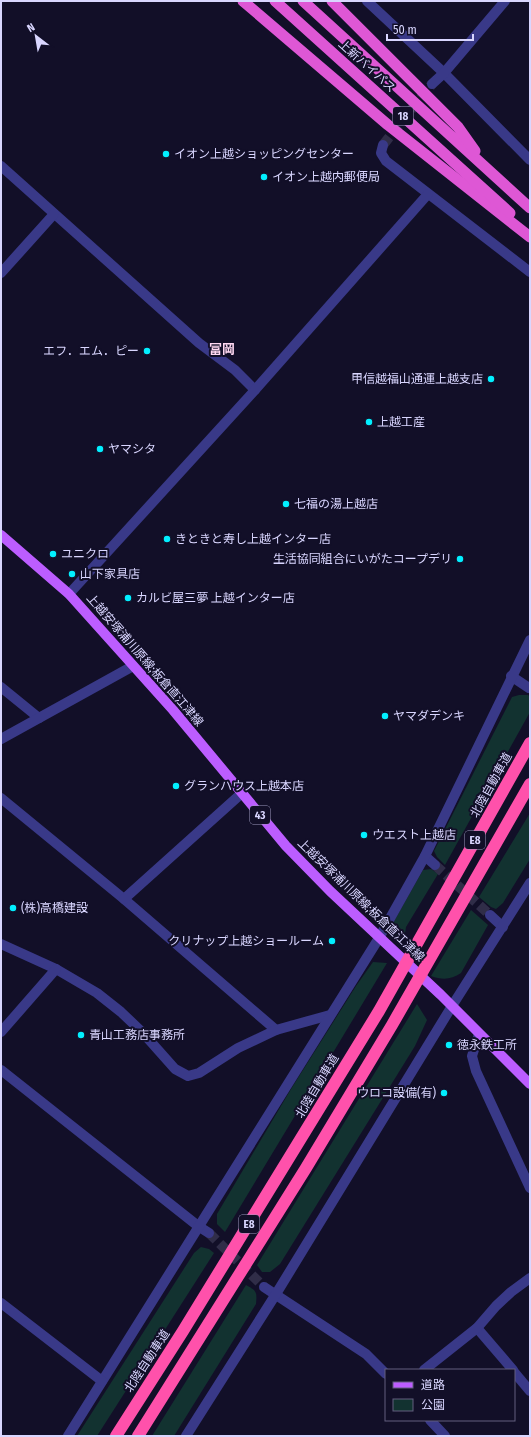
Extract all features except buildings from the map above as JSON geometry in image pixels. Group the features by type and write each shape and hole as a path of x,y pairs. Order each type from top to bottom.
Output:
{"highway":[{"path":"243,1 388,125 530,237"},
{"name":"上新バイパス","path":"275,1 530,230"},
{"name":"上新バイパス","path":"303,1 530,208"},
{"path":"332,1 458,127 489,171"},
{"name":"北陸自動車道","path":"116,1436 183,1331 379,1011 530,743"},
{"name":"E8","path":"138,1436 306,1168 392,1025 530,784"}],"main road":[{"name":"上越安塚浦川原線;板倉直江津線","path":"1,535 69,594 172,710 292,851 330,891 452,1006 530,1084"}],"street":[{"path":"367,1 444,73 530,160"},
{"path":"432,84 444,73 505,1"},
{"path":"383,145 381,153 386,161 530,272"},
{"path":"1,166 145,293 199,343 235,370 255,390"},
{"path":"69,594 255,390 428,194"},
{"path":"1,273 54,214"},
{"path":"68,1436 379,938 425,856 511,676 530,640"},
{"path":"1,739 133,666"},
{"path":"511,676 529,688"},
{"path":"1,686 39,718"},
{"path":"124,899 242,793"},
{"path":"1,798 124,899 276,1030"},
{"path":"425,856 435,865"},
{"path":"186,1436 276,1294 452,1006 530,884"},
{"path":"490,915 503,926"},
{"path":"1,944 56,969 97,993 121,1012 143,1033 175,1069 188,1076 199,1073 238,1048 276,1030 330,1015"},
{"path":"1,1032 56,969"},
{"path":"480,1034 472,1056 476,1071 530,1188"},
{"path":"1,1070 198,1226 209,1233"},
{"path":"425,1369 477,1328 496,1306 511,1292 530,1278"},
{"path":"264,1287 366,1354 385,1373"},
{"path":"1,1303 102,1381"},
{"path":"477,1328 511,1369"},
{"path":"515,1373 530,1391"},
{"path":"431,1421 445,1436"}],"green space":[{"path":"528,695 530,697 530,712 445,865 437,857 434,851 512,697"},
{"path":"530,813 530,859 503,903 496,909 491,907 479,897"},
{"path":"431,869 438,874 406,927 405,934 399,943 389,936 389,930 423,870"},
{"path":"471,910 488,925 461,973 446,979 431,976"},
{"path":"373,962 387,963 225,1232 217,1224 217,1214 291,1089 356,986"},
{"path":"417,1004 427,1020 415,1046 280,1264 270,1272 262,1272 257,1265"},
{"path":"201,1247 209,1249 214,1253 97,1436 77,1436 194,1253"},
{"path":"246,1285 256,1292 256,1304 174,1436 152,1436"}],"tunnel":[{"path":"383,145 432,84"},
{"path":"435,865 490,915"},
{"path":"209,1233 264,1287"}],"place":[{"name":"イオン上越ショッピングセンター","path":"166,154"},
{"name":"イオン上越内郵便局","path":"264,177"},
{"name":"エフ．エム．ピー","path":"147,351"},
{"name":"甲信越福山通運上越支店","path":"491,379"},
{"name":"上越工産","path":"369,422"},
{"name":"ヤマシタ","path":"100,449"},
{"name":"七福の湯上越店","path":"286,504"},
{"name":"きときと寿し上越インター店","path":"167,539"},
{"name":"ユニクロ","path":"53,554"},
{"name":"生活協同組合にいがたコープデリ","path":"460,559"},
{"name":"山下家具店","path":"72,574"},
{"name":"カルビ屋三夢 上越インター店","path":"128,598"},
{"name":"ヤマダデンキ","path":"385,716"},
{"name":"グランハウス上越本店","path":"176,786"},
{"name":"ウエスト上越店","path":"364,835"},
{"name":"(株)高橋建設","path":"13,908"},
{"name":"クリナップ上越ショールーム","path":"332,941"},
{"name":"青山工務店事務所","path":"81,1035"},
{"name":"徳永鉄工所","path":"449,1045"},
{"name":"ウロコ設備(有)","path":"444,1093"}],"district":[{"name":"富岡","path":"222,349"}]}
